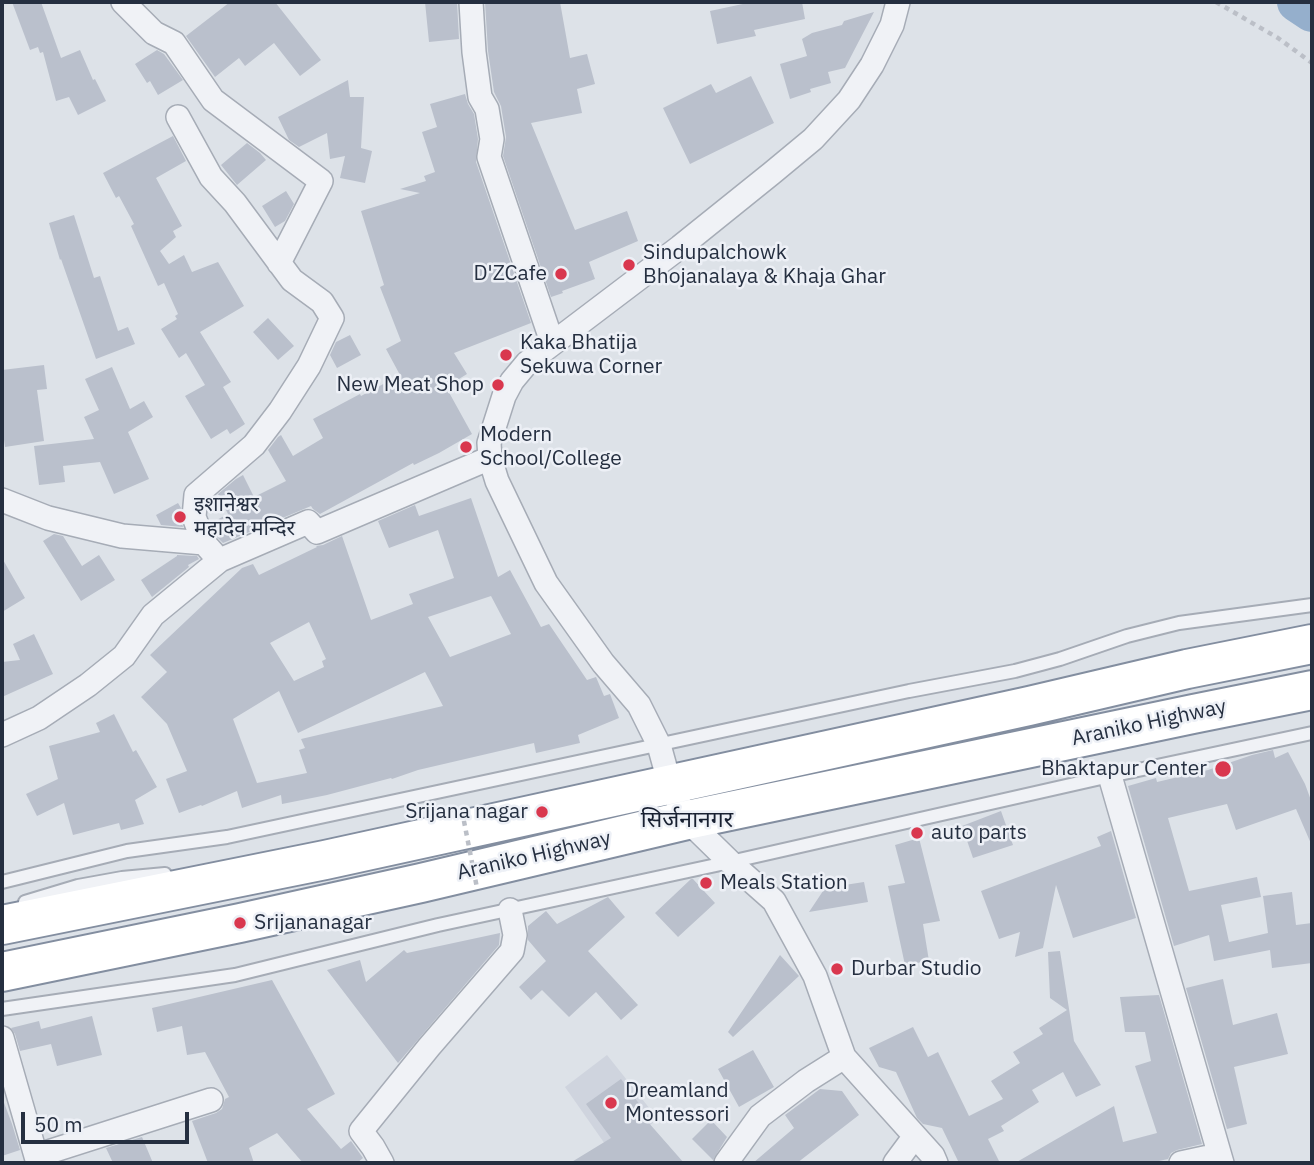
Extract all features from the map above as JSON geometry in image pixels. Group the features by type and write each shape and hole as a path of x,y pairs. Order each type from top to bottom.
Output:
{"highway":[{"name":"Araniko Highway","path":"7,916 325,860 1187,669 1312,644"},
{"name":"Araniko Highway","path":"2,972 421,883 687,820 1312,690"}],"street":[{"path":"123,2 153,33 174,43 213,100 321,181 279,262"},
{"path":"471,2 480,97 487,109 492,139 489,157 552,342"},
{"path":"898,2 892,25 872,65 849,100 813,139 680,247 527,363 504,397 489,443 490,458 497,481 546,583 603,663 639,705 659,745 670,785 687,820 774,901 815,976 844,1057 933,1156 936,1163"},
{"path":"178,117 211,177 235,203 292,280 322,302 332,318 309,366 254,445 196,495 194,517 204,543 220,560"},
{"path":"2,735 39,718 88,685 124,656 153,615 220,560 308,522 317,532 490,458"},
{"path":"2,500 48,518 122,536 204,543"},
{"path":"1110,776 1220,1159 1181,1163"},
{"path":"382,1163 361,1131 414,1064 512,951 515,935 510,910"},
{"path":"2,1038 37,1160 211,1100"},
{"path":"726,1163 760,1116 844,1057"},
{"path":"895,1163 915,1136"}],"lane":[{"path":"2,882 127,852 227,837 909,691 1015,671 1127,636 1179,623 1312,605"},
{"path":"1245,644 1312,638"},
{"path":"1029,706 1125,670"},
{"path":"2,1009 235,975 438,925 1312,733"},
{"path":"203,871 325,860"},
{"path":"7,916 78,886 122,878 176,873"},
{"path":"324,917 421,883"},
{"path":"45,964 166,951"}],"path":[{"path":"1216,2 1278,38 1312,63"},
{"path":"462,811 477,888"}],"shaded area":[{"name":"Dreamland Montessori","path":"607,1055 658,1119 612,1154 565,1087"}],"building":[{"path":"12,2 41,2 61,58 80,50 106,101 78,115 69,97 56,101 43,52 40,53 38,47 30,50"},
{"path":"230,2 275,2 321,60 300,76 274,43 245,66 239,58 215,77 186,36"},
{"path":"425,2 457,2 459,39 429,42"},
{"path":"485,2 560,2 570,58 587,54 595,84 577,89 582,113 531,123 575,230 627,211 638,241 589,262 595,279 551,297 503,156 506,137 501,106 494,92"},
{"path":"752,2 802,2 805,19 754,30 756,36 717,44 710,11"},
{"path":"874,12 845,68 828,72 831,83 790,99 780,64 807,56 802,39 812,33 842,25 844,21"},
{"path":"157,50 164,54 183,80 158,95 135,64"},
{"path":"751,76 774,123 690,164 663,108 711,84 716,93"},
{"path":"348,80 350,97 364,97 361,148 372,151 365,183 340,178 345,156 330,159 327,133 299,147 289,140 278,117"},
{"path":"465,94 474,114 478,139 476,162 531,323 454,353 467,374 446,387 472,434 320,514 311,506 223,543 216,536 211,523 228,514 218,494 243,475 254,497 286,481 268,450 278,437 281,435 293,456 323,438 313,419 400,375 386,349 401,341 380,287 384,285 361,211 420,193 400,189 426,181 424,176 435,172 422,132 437,127 430,104"},
{"path":"173,136 186,161 156,178 182,226 173,231 176,237 160,251 169,264 184,255 192,272 218,262 244,306 200,332 231,382 223,387 245,424 230,434 227,429 211,439 185,396 205,385 186,353 179,358 161,329 177,319 175,316 178,314 164,283 158,286 131,226 134,224 103,173"},
{"path":"247,143 266,160 237,185 221,165"},
{"path":"286,191 294,204 285,221 275,227 262,206"},
{"path":"74,215 94,278 100,276 118,331 128,327 135,344 96,359 49,223"},
{"path":"268,318 294,346 278,360 253,332"},
{"path":"350,335 361,355 337,368 330,355 336,342"},
{"path":"44,365 47,389 37,390 44,441 5,447 2,425 2,370"},
{"path":"112,367 130,409 144,401 153,417 128,432 149,479 114,494 100,462 63,466 65,482 39,485 34,446 94,439 84,417 99,410 85,379"},
{"path":"471,498 498,577 510,570 541,627 549,624 587,680 596,677 604,696 610,694 619,718 578,735 580,743 536,753 534,743 282,804 281,795 242,808 237,791 179,813 166,779 187,771 167,724 141,697 167,672 150,655 242,568 253,564 259,575 342,536 371,620 413,604 409,594 454,578 438,530 389,548 378,521 415,505 419,516","holes":["491,596 511,634 450,657 428,617","309,622 326,659 322,661 324,667 294,681 270,643","425,672 443,706 301,739 305,748 299,750 307,773 257,783 233,719 279,691 298,733"]},
{"path":"178,503 183,527 161,525 156,515"},
{"path":"54,534 63,536 82,566 99,555 115,580 81,601 43,541"},
{"path":"177,555 197,556 199,559 188,565 189,567 152,597 141,580"},
{"path":"2,558 25,598 2,612"},
{"path":"34,634 53,674 2,697 2,662 20,660 13,644"},
{"path":"114,714 133,752 136,750 157,787 135,800 144,824 121,830 119,823 73,835 64,803 37,816 26,794 58,779 49,746 100,732 96,723"},
{"path":"1273,750 1275,758 1288,752 1305,784 1312,803 1312,846 1296,809 1236,830 1227,804 1168,818 1189,891 1257,877 1261,897 1221,905 1229,942 1268,933 1263,896 1292,892 1296,925 1312,923 1312,963 1272,968 1270,950 1214,961 1209,935 1174,946 1128,786 1156,778 1157,782 1208,770"},
{"path":"1001,811 1013,845 973,858 962,826"},
{"path":"1111,831 1136,918 1073,938 1056,885 1043,948 1015,957 1020,932 999,939 981,891 1101,846 1097,837"},
{"path":"919,838 940,921 923,924 929,961 905,965 888,886 905,883 895,845"},
{"path":"691,879 715,903 678,937 655,913"},
{"path":"864,882 868,902 809,912 825,888"},
{"path":"608,897 625,917 588,951 638,1005 621,1020 596,992 569,1017 542,990 531,1000 519,987 546,961 528,940 528,926 546,911 557,924"},
{"path":"500,933 499,945 398,1063 327,970 360,960 366,982 404,950 407,953"},
{"path":"1060,951 1074,1041 1101,1085 1076,1097 1063,1072 1032,1090 1039,1102 1001,1126 1004,1131 988,1139 1000,1163 959,1163 942,1128 923,1124 917,1118 896,1072 879,1067 869,1048 913,1027 928,1057 938,1052 969,1116 1003,1099 991,1081 1020,1063 1013,1052 1043,1034 1039,1028 1067,1010 1050,998 1048,952"},
{"path":"780,955 799,976 733,1037 728,1032"},
{"path":"1223,979 1233,1025 1277,1013 1288,1054 1234,1067 1247,1124 1227,1129 1186,988"},
{"path":"272,980 335,1094 307,1109 341,1149 351,1141 363,1158 357,1163 303,1163 277,1133 249,1148 254,1163 208,1163 192,1121 216,1113 222,1109 225,1099 229,1097 205,1052 187,1055 182,1026 157,1032 152,1008"},
{"path":"1159,995 1202,1144 1177,1150 1171,1153 1168,1159 1150,1163 1015,1163 1114,1106 1123,1142 1157,1133 1135,1066 1151,1061 1145,1032 1125,1032 1120,997"},
{"path":"92,1016 102,1055 57,1066 51,1044 20,1051 11,1028 39,1021 41,1029"},
{"path":"753,1050 774,1087 739,1107 718,1069"},
{"path":"621,1079 651,1120 648,1122 684,1163 570,1163 611,1138 586,1104"},
{"path":"820,1089 842,1091 859,1115 797,1163 753,1163 794,1128 785,1115"},
{"path":"3,1100 20,1150 2,1156"},
{"path":"711,1120 727,1137 713,1160 692,1139"},
{"path":"142,1137 153,1163 113,1163 106,1148"}],"waterway":[{"path":"1297,2 1312,12"}],"place":[{"name":"Sindupalchowk Bhojanalaya & Khaja Ghar","path":"629,265"},
{"name":"D'ZCafe","path":"561,274"},
{"name":"Kaka Bhatija Sekuwa Corner","path":"506,355"},
{"name":"New Meat Shop","path":"498,385"},
{"name":"Modern School/College","path":"466,447"},
{"name":"इशानेश्वर महादेव मन्दिर","path":"180,517"},
{"name":"Bhaktapur Center","path":"1223,769"},
{"name":"Srijana nagar","path":"542,812"},
{"name":"auto parts","path":"917,833"},
{"name":"Meals Station","path":"706,883"},
{"name":"Srijananagar","path":"240,923"},
{"name":"Durbar Studio","path":"837,969"},
{"name":"Dreamland Montessori","path":"611,1103"}],"district":[{"name":"सिर्जनानगर","path":"687,820"}]}
